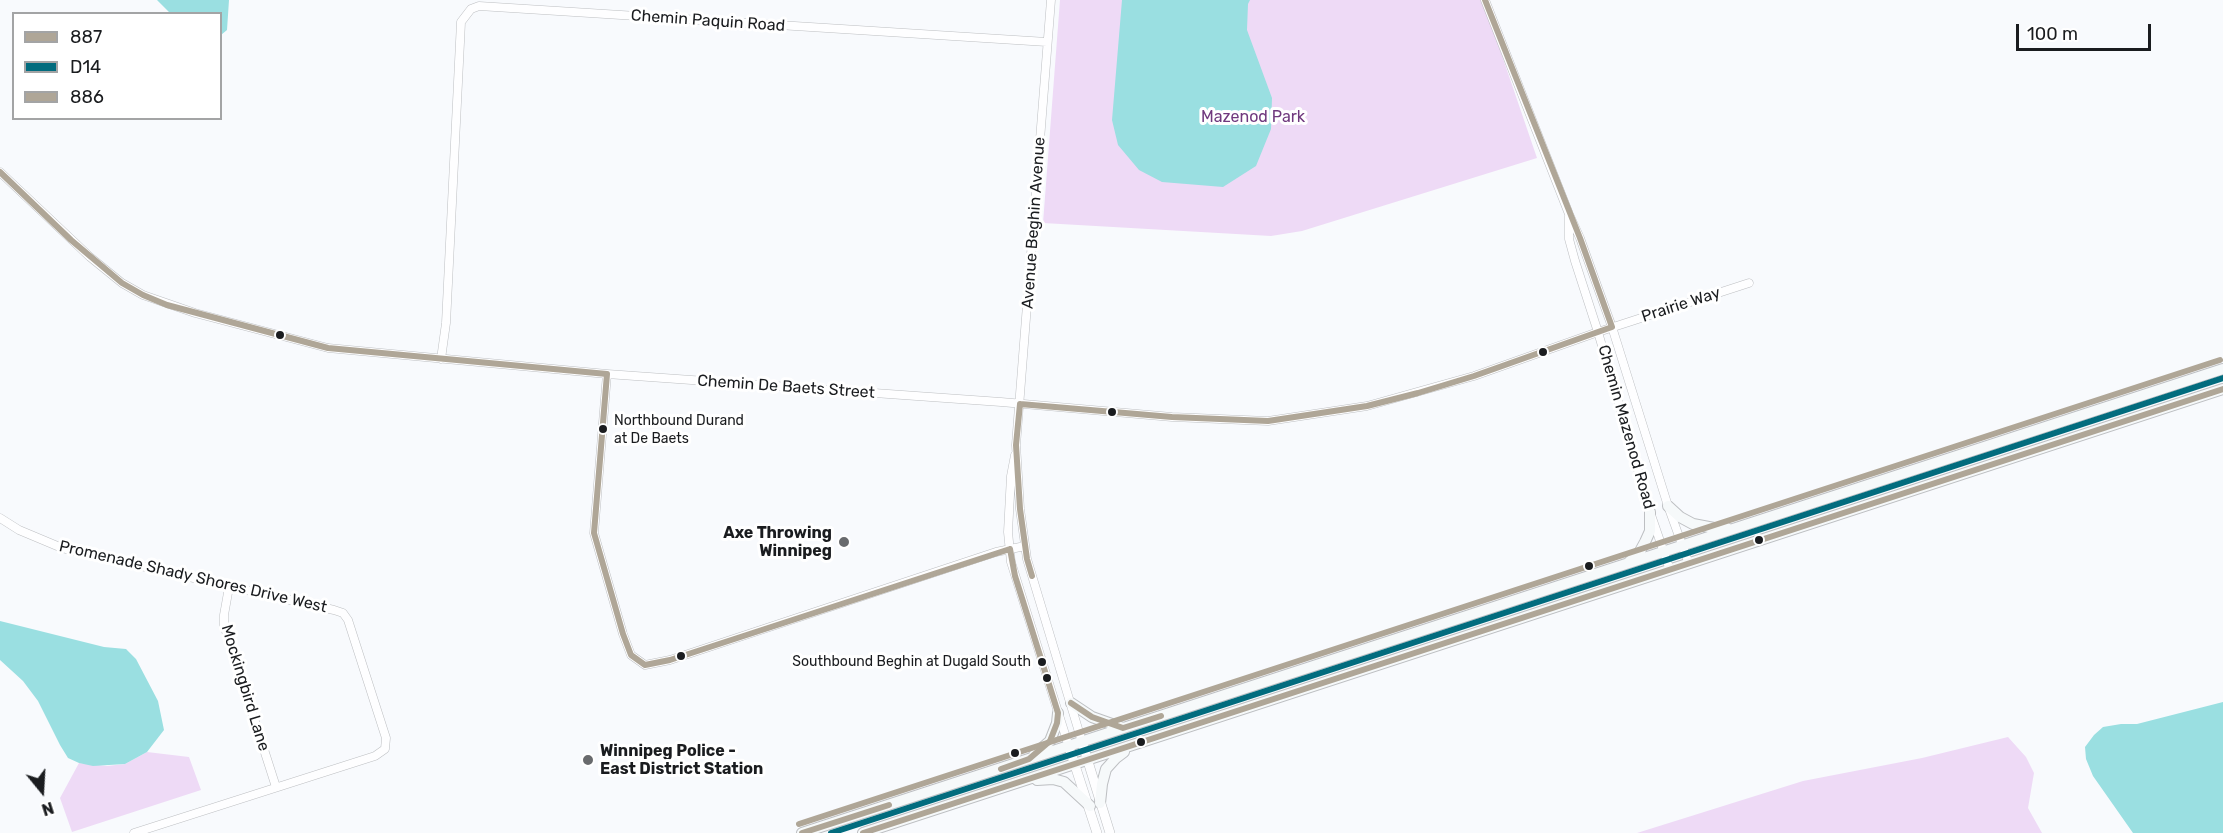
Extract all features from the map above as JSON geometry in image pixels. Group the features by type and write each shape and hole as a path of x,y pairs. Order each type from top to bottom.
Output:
{"main road":[{"path":"802,833 2223,369"},
{"path":"863,833 2223,389"},
{"path":"1668,506 1680,517 1693,524 1714,528 1743,527"},
{"path":"1626,565 1639,553 1650,531 1650,512"},
{"path":"1071,703 1092,717 1123,728"},
{"path":"1029,759 1050,741 1058,713"},
{"path":"1025,780 1053,779 1065,782 1095,804 1106,769 1116,758 1134,746"}],"street":[{"name":"Avenue Beghin Avenue","path":"1051,0 1017,445 1008,532 1015,576 1074,764 1095,804"},
{"name":"Chemin Mazenod Road","path":"1485,0 1569,214 1581,238 1689,564"},
{"name":"Chemin Paquin Road","path":"441,359 446,323 461,22 471,9 479,6 1047,42"},
{"name":"Chemin De Baets Street","path":"0,172 90,257 122,283 143,296 167,305 307,343 361,352 607,374 1172,417 1268,421 1367,406 1418,393 1474,376 1612,327"},
{"name":"Chemin Mazenod Road","path":"1569,214 1569,239 1650,512 1670,570"},
{"name":"Prairie Way","path":"1612,327 1749,283"},
{"path":"607,374 594,533 631,655 645,665 670,660 1025,546"},
{"name":"Avenue Beghin Avenue","path":"1017,445 1020,509 1025,546 1037,596 1087,759 1095,804"},
{"name":"Promenade Shady Shores Drive West","path":"0,518 19,530 62,548 343,613 348,620 386,738 385,749 375,756 134,833"},
{"name":"Mockingbird Lane","path":"229,587 224,625 276,788"},
{"path":"1095,804 1097,833"},
{"path":"1095,804 1110,833"}],"green space":[{"name":"Mazenod Park","path":"1060,0 1483,0 1537,158 1302,231 1271,236 1043,223"},
{"path":"2008,737 2026,757 2034,773 2028,808 2042,833 1637,833 1803,781 1922,758"},
{"path":"147,752 189,757 201,790 72,832 60,798 79,763 107,766 125,764"}],"water":[{"path":"157,0 229,0 227,30 222,34 222,12 169,12"},
{"path":"1122,0 1250,0 1247,30 1272,98 1271,129 1256,166 1223,187 1162,182 1139,170 1118,145 1112,120"},
{"path":"0,621 104,647 126,649 136,659 158,701 164,730 147,752 125,764 93,766 68,758 38,701 23,681 0,660"},
{"path":"2223,702 2223,833 2133,833 2093,776 2086,759 2085,747 2103,727 2137,724"}],"transit line":[{"name":"887","path":"1485,0 1580,238 1612,327"},
{"name":"887","path":"0,172 71,240 122,283 167,305 328,348 607,374"},
{"name":"887","path":"1020,404 1172,417 1268,421 1367,406 1418,393 1474,376 1612,327"},
{"name":"886","path":"799,824 2220,360"},
{"name":"887","path":"607,374 594,533 631,655 645,665 670,660 1010,549"},
{"name":"D14","path":"831,833 2223,378"},
{"name":"887","path":"863,833 2223,389"},
{"name":"887","path":"1020,404 1016,445 1020,509 1027,559 1032,576"},
{"name":"887","path":"1001,769 1029,759 1050,741 1058,713 1015,576 1010,549"},
{"name":"887","path":"1071,703 1092,717 1123,728 1161,716"},
{"name":"887","path":"802,833 889,805"}],"place":[{"name":"Northbound Durand at De Baets","path":"603,429"},
{"name":"Axe Throwing Winnipeg","path":"844,542"},
{"name":"Southbound Beghin at Dugald South","path":"1042,662"},
{"name":"Winnipeg Police - East District Station","path":"588,760"}]}
